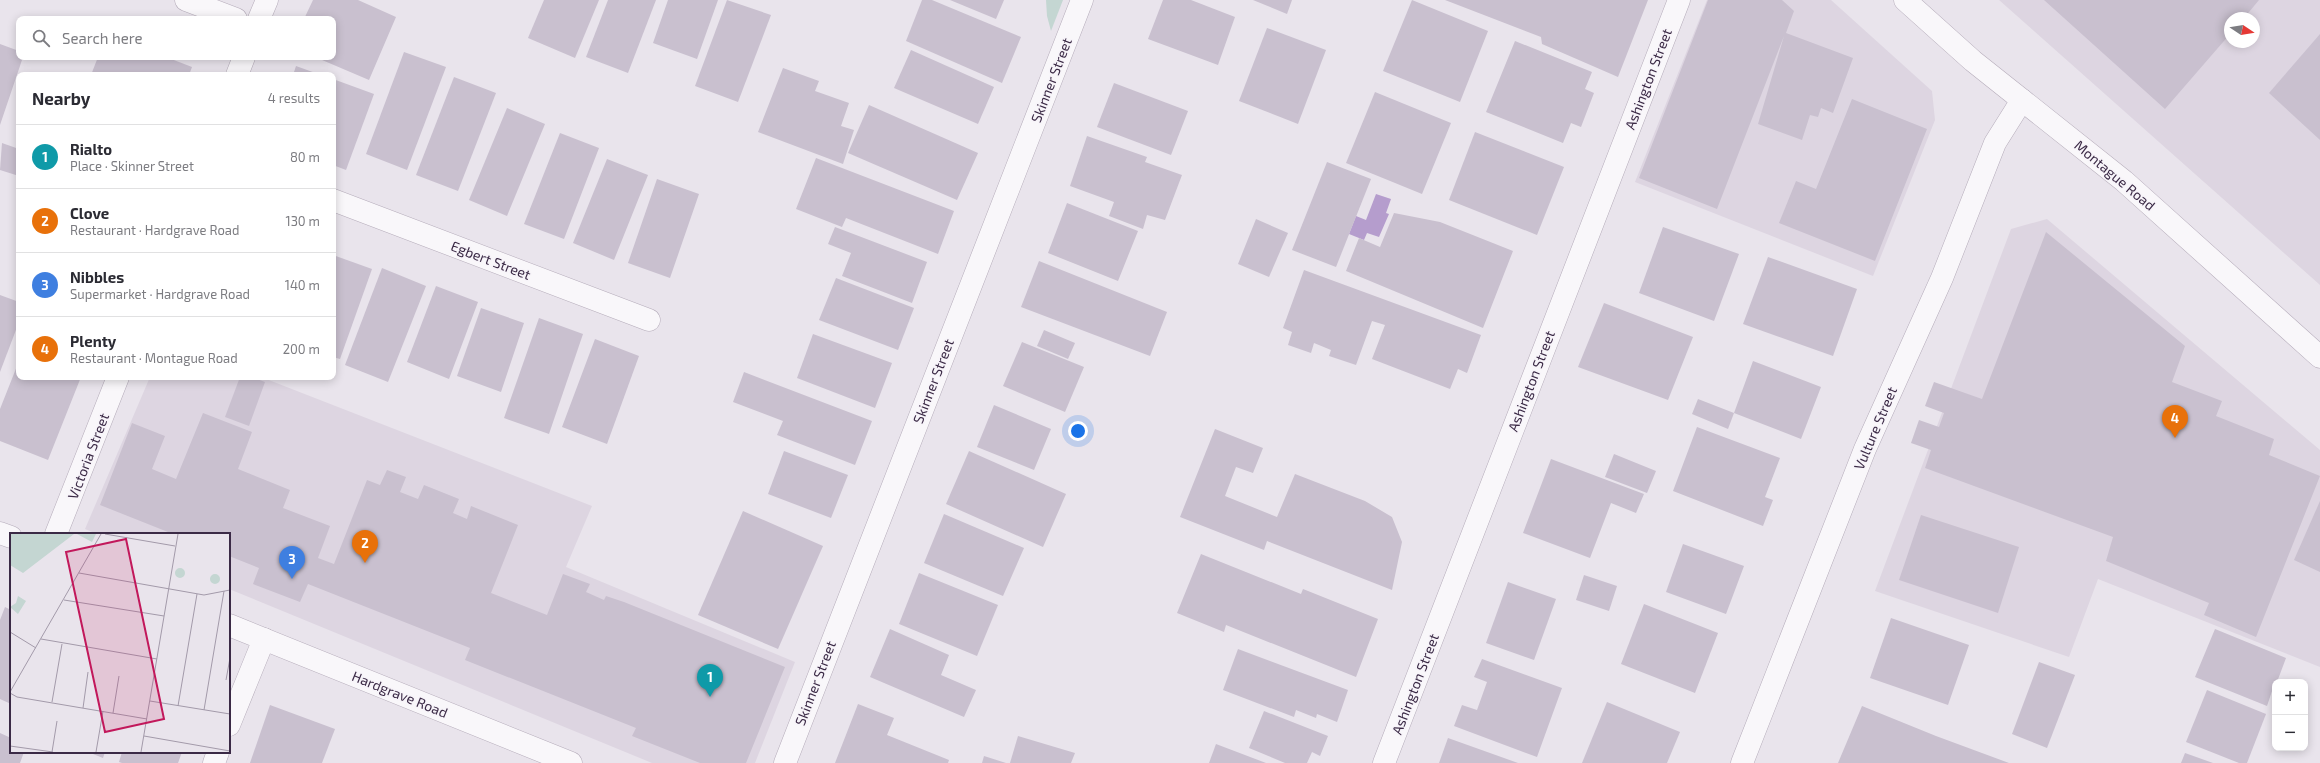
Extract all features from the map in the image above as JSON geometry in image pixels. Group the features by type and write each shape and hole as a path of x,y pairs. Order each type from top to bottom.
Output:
{"street":[{"path":"186,0 228,16"},
{"path":"260,16 267,0"},
{"name":"Skinner Street","path":"784,763 1082,0"},
{"name":"Ashington Street","path":"1384,763 1679,0"},
{"name":"Montague Road","path":"1905,0 1973,61 2119,176 2320,357"},
{"path":"238,72 243,60"},
{"name":"Vulture Street","path":"1742,763 1865,449 1942,278 1994,143 2022,100"},
{"name":"Egbert Street","path":"336,201 649,320"},
{"name":"Victoria Street","path":"56,533 117,380"},
{"path":"0,533 10,537"},
{"name":"Hardgrave Road","path":"230,625 571,763"},
{"path":"230,723 264,640"},
{"path":"214,763 218,753"}],"shaded area":[{"path":"1046,0 1063,0 1051,31 1047,16"},
{"path":"1707,0 1831,0 1932,91 1935,120 1873,276 1635,182"},
{"path":"1999,0 2320,0 2320,285"},
{"path":"1376,194 1391,199 1386,213 1389,214 1379,237 1367,233 1364,240 1349,234 1356,216 1366,220"},
{"path":"2047,219 2320,450 2320,667 2098,579 2069,657 1875,591 2011,229"},
{"path":"149,380 269,380 592,506 566,567 795,662 755,763 652,763 230,589 230,533 95,533 85,529"}],"building":[{"path":"313,0 358,0 396,17 369,80 322,60 336,60 336,16 305,16"},
{"path":"544,0 599,0 575,58 528,38"},
{"path":"608,0 656,0 628,73 586,57"},
{"path":"668,0 718,0 697,59 653,43"},
{"path":"727,0 771,15 738,102 695,86"},
{"path":"922,0 932,0 1021,37 1002,83 906,41"},
{"path":"950,0 1004,0 996,19"},
{"path":"1163,0 1191,0 1235,17 1218,65 1148,39"},
{"path":"1253,0 1292,0 1287,14"},
{"path":"1412,0 1488,31 1460,102 1383,71"},
{"path":"1445,0 1648,0 1618,77 1542,44 1541,37"},
{"path":"1708,0 1782,0 1794,11 1786,33 1853,58 1833,113 1821,108 1818,117 1810,115 1802,140 1758,124 1784,36 1717,209 1639,178"},
{"path":"2044,0 2259,0 2249,12 2224,12 2224,41 2165,109"},
{"path":"1267,28 1326,50 1298,124 1239,101"},
{"path":"2320,34 2320,140 2269,93"},
{"path":"1515,41 1592,72 1585,89 1594,93 1581,127 1571,123 1563,143 1486,112"},
{"path":"0,44 16,50 16,60 22,60 18,72 16,72 16,78 0,125"},
{"path":"911,50 994,87 978,124 894,88"},
{"path":"404,52 446,67 407,170 366,154"},
{"path":"97,60 174,60 192,67 190,72 92,72"},
{"path":"296,66 313,72 294,72"},
{"path":"783,68 819,81 815,91 849,103 841,126 854,130 843,164 758,132"},
{"path":"454,77 496,93 458,191 416,175"},
{"path":"336,80 374,94 346,170 336,166"},
{"path":"1114,83 1188,111 1171,155 1097,127"},
{"path":"1375,92 1451,123 1422,194 1346,163"},
{"path":"1852,99 1927,129 1875,261 1779,223 1796,181 1816,189"},
{"path":"869,105 978,153 957,200 848,153"},
{"path":"507,108 545,124 507,216 469,200"},
{"path":"1475,132 1564,167 1537,235 1449,200"},
{"path":"560,133 599,148 564,239 524,224"},
{"path":"1087,136 1147,157 1145,162 1182,175 1165,220 1147,215 1143,229 1109,216 1114,202 1070,186"},
{"path":"2,143 16,148 16,175 0,170"},
{"path":"816,158 954,211 938,254 846,218 842,227 796,209"},
{"path":"607,159 648,175 614,260 573,243"},
{"path":"1327,162 1371,179 1336,267 1292,250"},
{"path":"657,179 699,194 670,278 628,263"},
{"path":"1067,203 1138,231 1118,281 1048,253"},
{"path":"1394,213 1440,222 1513,251 1483,328 1346,271 1359,238 1380,247"},
{"path":"1256,219 1288,233 1269,277 1238,264"},
{"path":"835,227 927,262 912,303 842,276 851,253 828,244"},
{"path":"1663,227 1739,254 1714,321 1639,293"},
{"path":"2046,232 2185,346 2172,382 2222,401 2216,416 2274,439 2269,455 2320,476 2256,637 2204,615 2209,603 2106,561 2113,537 1925,468 1931,450 1911,443 1919,420 1939,427 1944,413 1925,406 1934,382 1982,399"},
{"path":"336,256 372,269 340,359 336,358"},
{"path":"1768,257 1857,289 1833,356 1743,324"},
{"path":"1039,261 1167,312 1150,356 1021,307"},
{"path":"382,268 426,286 388,382 345,365"},
{"path":"1304,270 1481,335 1467,373 1458,369 1450,389 1372,359 1385,325 1372,321 1356,365 1329,356 1331,350 1314,343 1311,353 1288,345 1292,332 1283,328"},
{"path":"836,278 914,308 898,350 819,320"},
{"path":"436,286 478,302 449,379 407,362"},
{"path":"0,295 16,301 16,330 0,372"},
{"path":"1604,303 1693,337 1668,400 1578,367"},
{"path":"481,308 524,323 501,392 457,376"},
{"path":"539,318 583,334 549,434 504,418"},
{"path":"1044,330 1075,343 1068,359 1037,346"},
{"path":"813,334 892,363 875,408 797,378"},
{"path":"595,339 639,356 607,444 562,427"},
{"path":"1022,342 1084,367 1065,412 1003,386"},
{"path":"1753,361 1821,387 1801,439 1734,413"},
{"path":"16,369 16,380 80,380 48,460 0,441 0,409"},
{"path":"744,372 872,421 855,465 777,435 783,421 733,402"},
{"path":"239,380 259,380 265,382 249,426 225,417"},
{"path":"1698,399 1734,413 1728,429 1692,414"},
{"path":"994,405 1051,429 1034,470 977,447"},
{"path":"203,413 252,432 238,469 290,490 283,508 330,526 318,558 334,564 367,480 380,485 387,470 406,477 400,492 418,499 424,485 459,499 453,513 467,519 471,506 518,525 491,593 547,615 563,574 590,584 586,592 604,600 606,596 624,602 785,667 746,763 700,763 632,736 636,728 465,660 470,648 308,584 300,602 253,584 259,568 230,556 230,533 170,533 100,505 132,423 165,436 152,469 176,479"},
{"path":"1697,427 1780,458 1765,497 1773,500 1763,526 1673,491"},
{"path":"1215,429 1263,448 1253,473 1236,467 1225,496 1277,517 1295,474 1365,501 1392,517 1402,542 1392,590 1267,541 1264,550 1180,517"},
{"path":"784,451 848,475 831,518 768,494"},
{"path":"969,451 1066,494 1043,547 946,504"},
{"path":"1614,454 1656,471 1647,493 1605,477"},
{"path":"1551,459 1644,494 1636,513 1611,503 1590,558 1523,533"},
{"path":"2320,501 2320,572 2294,560"},
{"path":"743,511 823,546 778,649 698,615"},
{"path":"944,514 1024,548 1003,596 924,563"},
{"path":"1921,515 2019,547 1998,613 1899,580"},
{"path":"1683,544 1744,566 1726,614 1666,592"},
{"path":"1201,554 1301,594 1303,589 1378,619 1356,677 1226,625 1224,632 1177,613"},
{"path":"919,573 998,605 977,656 899,624"},
{"path":"1584,575 1617,586 1609,611 1576,600"},
{"path":"1508,582 1556,599 1534,660 1486,643"},
{"path":"1644,604 1718,633 1695,693 1621,664"},
{"path":"5,607 10,610 10,704 0,699 0,620"},
{"path":"1891,618 1969,645 1948,705 1870,678"},
{"path":"890,629 949,655 941,675 976,690 964,717 870,677"},
{"path":"2215,629 2286,658 2278,679 2272,679 2272,691 2267,706 2195,677"},
{"path":"1238,649 1348,690 1337,722 1317,714 1316,718 1296,710 1294,717 1223,690"},
{"path":"1482,659 1562,688 1537,757 1454,726 1462,705 1477,710 1487,682 1474,677"},
{"path":"2039,662 2075,675 2047,748 2012,734"},
{"path":"2207,690 2266,714 2247,763 2239,763 2186,742"},
{"path":"1607,702 1680,732 1667,763 1582,763"},
{"path":"858,704 894,718 887,735 949,760 948,763 835,763"},
{"path":"270,705 335,729 322,763 250,763"},
{"path":"1862,706 1936,736 2009,763 1838,763"},
{"path":"1264,711 1328,736 1320,756 1312,752 1307,763 1285,763 1249,748"},
{"path":"0,733 10,738 10,753 24,753 20,763 0,763"},
{"path":"1018,736 1075,753 1071,763 1010,763"},
{"path":"1448,738 1518,763 1439,763"},
{"path":"1216,744 1266,763 1209,763"},
{"path":"90,753 105,753 103,758"},
{"path":"122,753 182,753 178,763 119,762"},
{"path":"2185,753 2213,763 2181,763"},
{"path":"984,756 1006,763 982,763"}],"place":[{"name":"Plenty","path":"2175,438"},
{"name":"Clove","path":"365,563"},
{"name":"Nibbles","path":"292,579"},
{"name":"Rialto","path":"710,697"}]}
